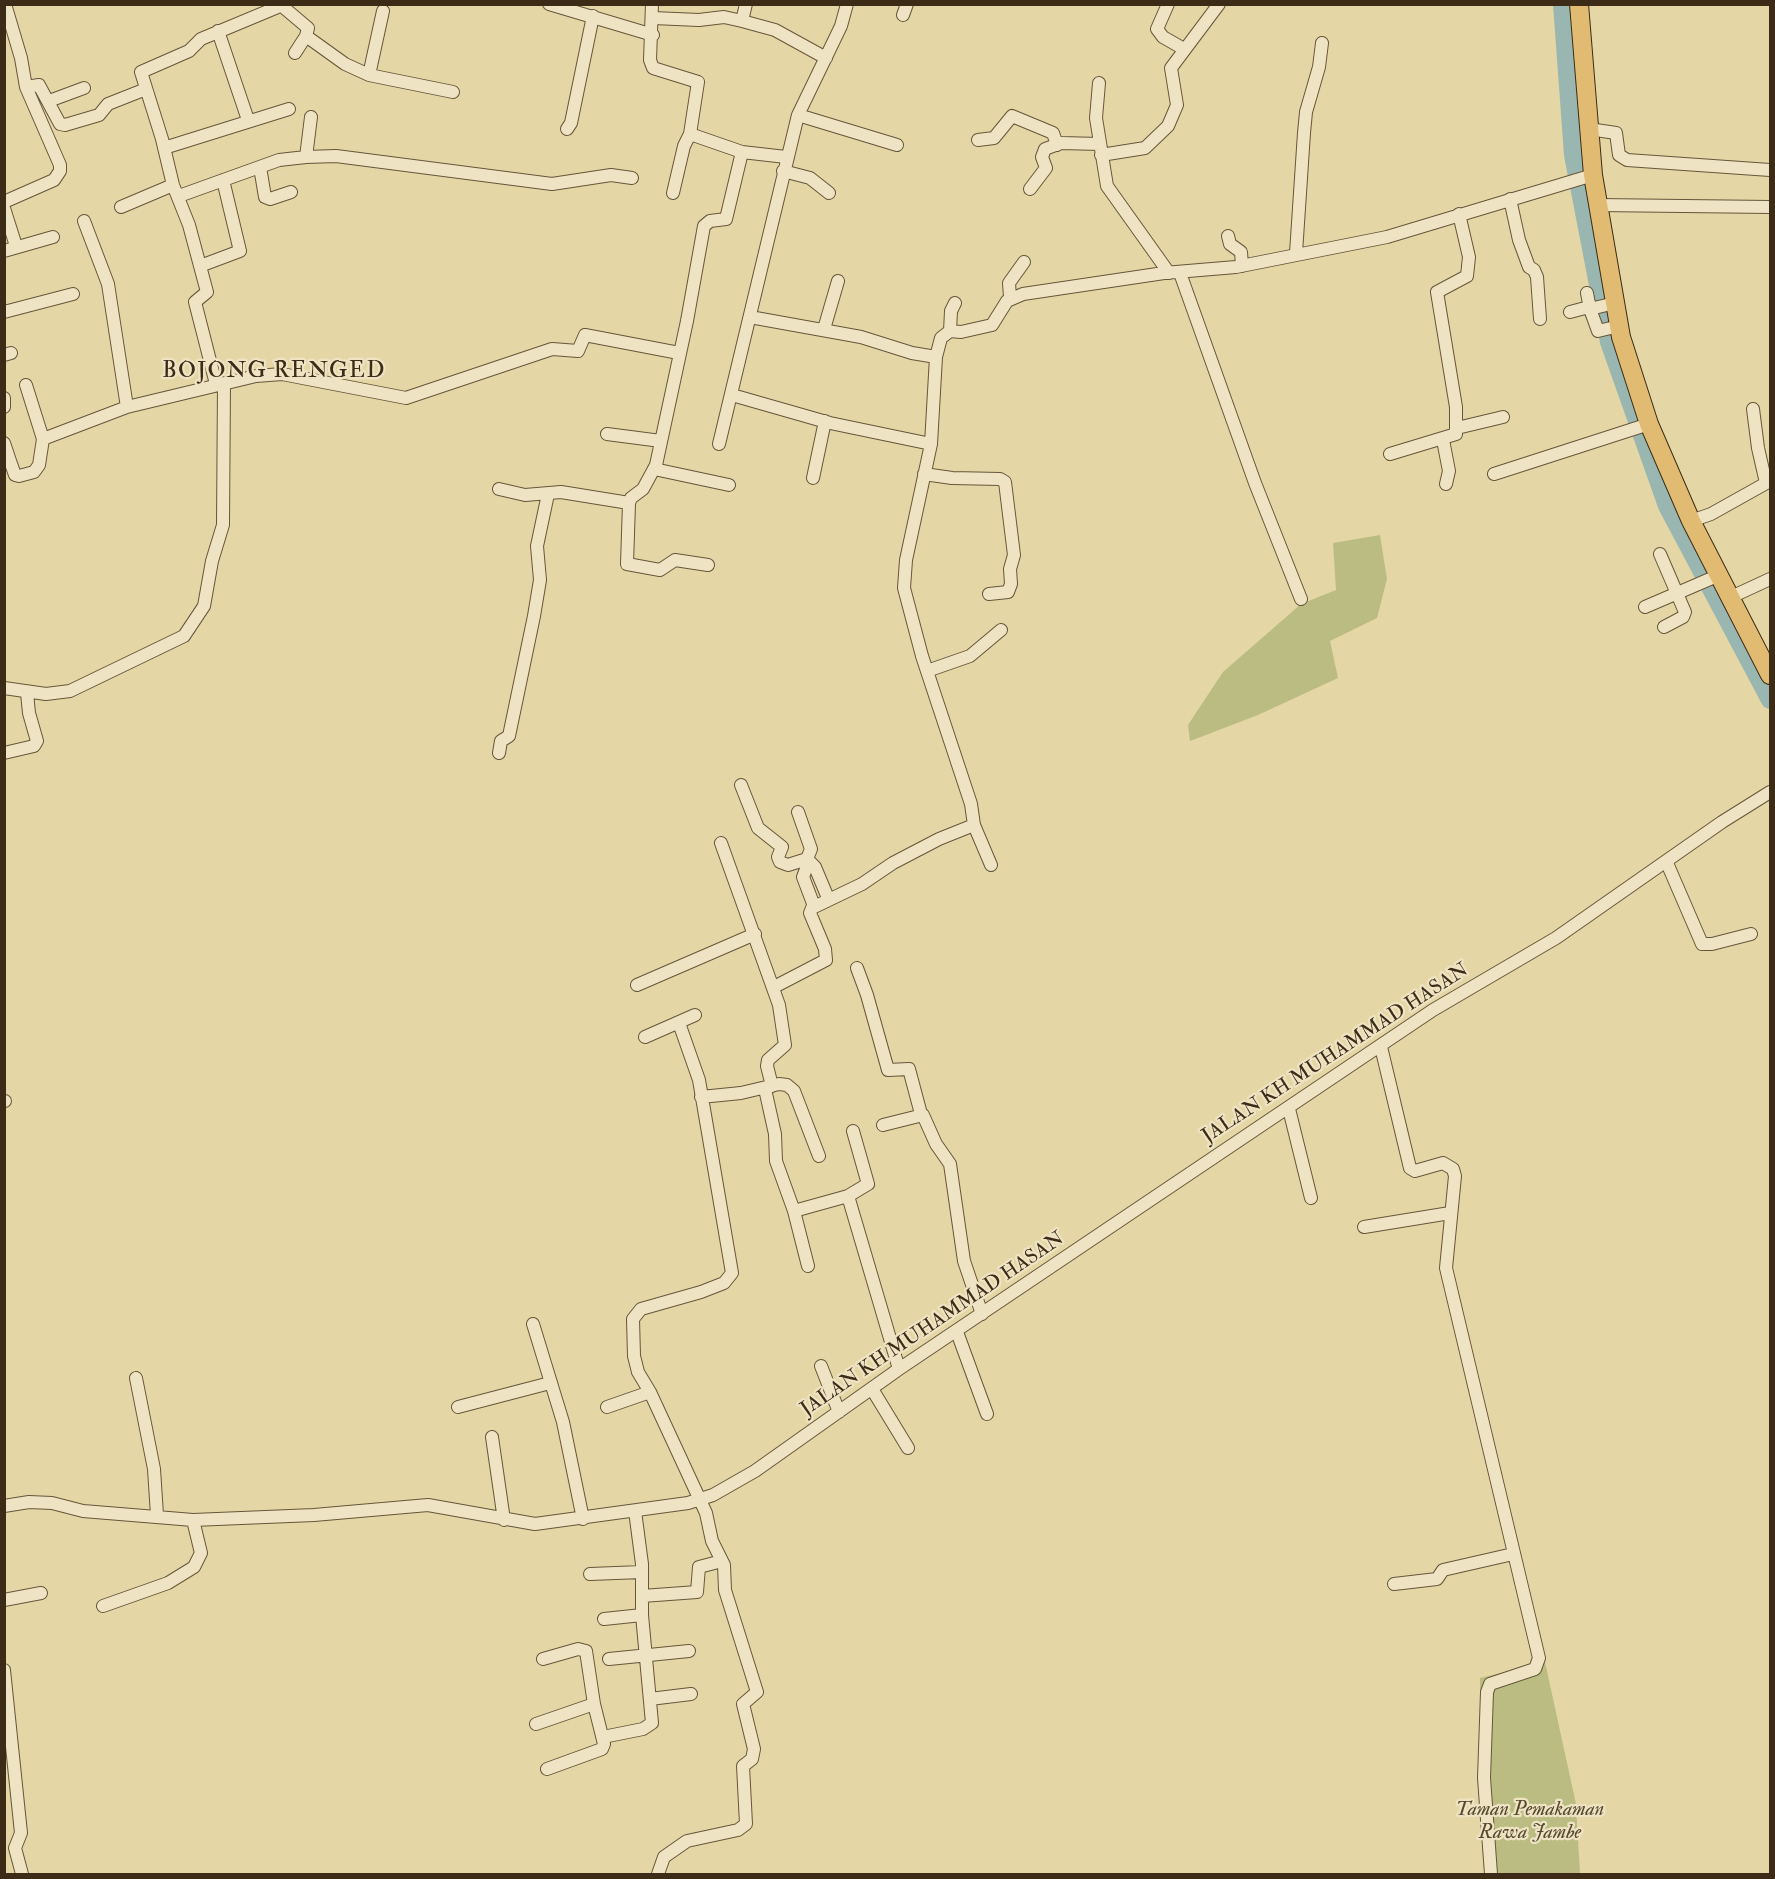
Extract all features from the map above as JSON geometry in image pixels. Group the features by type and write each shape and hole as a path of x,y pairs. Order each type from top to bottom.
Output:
{"main road":[{"path":"1579,4 1589,129 1588,176 1597,205 1611,304 1611,328 1646,425 1691,521 1712,578 1729,598 1770,675"}],"street":[{"path":"4,202 54,180 60,171 60,165 26,87 21,57 5,4"},
{"path":"549,4 653,35"},
{"path":"652,4 653,35 650,60 653,68 698,82 690,134 684,147 673,193"},
{"path":"742,21 746,4"},
{"path":"719,444 786,157 798,116 841,26 847,4"},
{"path":"1168,4 1157,29 1163,37 1184,49"},
{"path":"1030,189 1046,168 1042,152 1057,145 1100,149 1145,148 1168,126 1177,105 1171,68 1219,4"},
{"path":"4,688 27,693 70,691 119,670 184,636 202,610 223,525 220,384 195,301 207,293 179,196 172,185 164,148 141,71 189,51 201,39 218,31 283,5 308,28 306,36 295,52"},
{"path":"369,75 383,11"},
{"path":"567,129 571,123 593,16"},
{"path":"653,18 699,20 724,16 776,30 826,58"},
{"path":"218,31 248,120"},
{"path":"306,36 345,64 369,75 453,92"},
{"path":"1296,253 1304,133 1308,104 1319,68 1322,43"},
{"path":"1099,83 1096,118 1107,186 1174,273 1301,599"},
{"path":"26,87 39,85 49,101 56,121 65,125 99,115 108,104 146,89"},
{"path":"49,101 84,88"},
{"path":"164,148 248,120 290,109"},
{"path":"798,116 897,145"},
{"path":"978,140 994,138 1012,116 1053,133 1057,145"},
{"path":"306,157 311,117"},
{"path":"1589,129 1617,133 1618,155 1627,160 1770,170"},
{"path":"690,134 742,152 786,157"},
{"path":"708,565 675,560 660,570 627,564 629,503 631,498 642,491 654,469 704,226 711,221 726,219 742,152"},
{"path":"179,196 279,160 306,157 336,156 552,184 611,175 632,178"},
{"path":"260,167 266,197 270,199 291,192"},
{"path":"783,171 810,178 829,193"},
{"path":"1010,297 1045,290 1242,266 1296,253 1387,237 1588,176"},
{"path":"200,266 240,251 224,180"},
{"path":"121,207 172,185"},
{"path":"1510,199 1519,240 1529,267 1534,270 1537,277 1540,319"},
{"path":"1597,205 1770,207"},
{"path":"4,208 10,248 53,237"},
{"path":"1390,454 1443,440 1456,434 1456,407 1437,292 1467,276 1469,257 1459,214"},
{"path":"84,221 108,284 127,407"},
{"path":"1228,236 1230,244 1241,252 1242,266"},
{"path":"950,331 961,332 992,325 1010,297 1008,283 1024,262"},
{"path":"824,329 838,281"},
{"path":"1587,293 1596,328 1611,328"},
{"path":"4,312 73,294"},
{"path":"955,303 951,310 950,331 939,342 936,357 931,444 904,576 908,609 971,804 974,825 992,865"},
{"path":"1570,312 1611,304"},
{"path":"750,317 824,329 936,357"},
{"path":"43,439 127,407 220,384 282,374 406,398 552,350 578,351 585,335 679,353"},
{"path":"4,443 7,458 15,475 34,472 39,465 43,439 26,385"},
{"path":"732,395 825,421 931,444"},
{"path":"4,398 4,407"},
{"path":"1691,521 1711,514 1768,482 1758,448 1753,409"},
{"path":"1457,428 1503,417"},
{"path":"813,478 825,421"},
{"path":"1494,474 1646,425"},
{"path":"607,434 661,441"},
{"path":"1443,440 1449,471 1446,484"},
{"path":"654,469 729,485"},
{"path":"924,474 952,478 1000,479 1005,482 1014,555 1010,569 1011,588 1004,594 989,594"},
{"path":"499,489 525,495 561,492 629,503"},
{"path":"499,753 501,741 509,736 534,616 540,580 537,546 548,494"},
{"path":"1660,554 1685,615 1664,627"},
{"path":"1645,607 1712,578"},
{"path":"1729,598 1770,579"},
{"path":"927,671 970,656 1001,630"},
{"path":"4,753 34,746 37,741 29,713 27,693"},
{"path":"741,784 758,828 782,847 778,857 780,862 788,865 808,860"},
{"name":"JALAN KH MUHAMMAD HASAN","path":"4,1506 52,1503 83,1511 157,1515 193,1520 314,1515 428,1505 535,1524 583,1519 699,1500 755,1471 899,1369 1289,1109 1433,1010 1556,938 1667,863 1722,822 1770,792"},
{"path":"798,812 811,849 804,877 814,906"},
{"path":"774,987 826,960 825,950 810,913 814,906 862,884 893,863 939,839 974,825"},
{"path":"721,843 774,987 785,1045 768,1060 767,1066 776,1161 794,1211 808,1266"},
{"path":"808,860 815,867 828,898"},
{"path":"1667,863 1702,944 1712,944 1751,934"},
{"path":"638,985 755,934"},
{"path":"856,968 867,995 888,1070 909,1069 921,1114 953,1169 964,1261 982,1314"},
{"path":"645,1037 695,1015"},
{"path":"658,1875 664,1857 687,1841 742,1828 748,1821 743,1766 752,1759 754,1749 743,1704 756,1695 757,1689 725,1590 726,1577 712,1541 705,1513 636,1366 633,1325 636,1314 641,1309 724,1283 732,1272 692,1054 679,1023"},
{"path":"1381,1047 1410,1168 1415,1171 1443,1162 1453,1169 1455,1176 1446,1268 1472,1385 1489,1440 1538,1661 1535,1669 1490,1684 1487,1692 1484,1778 1491,1875"},
{"path":"701,1097 787,1084 794,1091 819,1156"},
{"path":"1289,1109 1311,1198"},
{"path":"883,1125 921,1114"},
{"path":"794,1211 848,1196 868,1184 853,1131"},
{"path":"848,1196 899,1369"},
{"path":"1364,1227 1450,1213"},
{"path":"533,1324 563,1422 583,1519"},
{"path":"957,1332 987,1414"},
{"path":"821,1366 839,1412"},
{"path":"136,1378 154,1469 157,1515"},
{"path":"458,1407 550,1383"},
{"path":"872,1389 908,1448"},
{"path":"607,1407 650,1392"},
{"path":"492,1437 504,1520"},
{"path":"603,1737 650,1726 652,1716 642,1615 642,1572 635,1511"},
{"path":"103,1606 168,1583 194,1567 201,1553 193,1520"},
{"path":"1394,1584 1437,1579 1443,1570 1513,1554"},
{"path":"642,1596 697,1592 699,1567 722,1562"},
{"path":"590,1574 642,1572"},
{"path":"4,1600 41,1593"},
{"path":"604,1619 642,1615"},
{"path":"543,1659 578,1650 586,1651 594,1704 603,1737 602,1749 547,1769"},
{"path":"609,1659 689,1651"},
{"path":"4,1670 21,1833 15,1848 22,1875"},
{"path":"650,1699 691,1694"},
{"path":"536,1724 594,1704"}],"green space":[{"path":"1380,535 1387,579 1377,618 1330,641 1338,678 1258,715 1190,741 1188,725 1223,672 1301,604 1336,590 1333,543"},
{"name":"Taman Pemakaman Rawa Jambe","path":"1545,1662 1576,1804 1580,1874 1489,1874 1480,1771 1480,1678"}],"waterway":[{"path":"1562,4 1573,155 1609,342 1667,506 1770,700"}],"district":[{"name":"BOJONG RENGED","path":"274,372"}]}
